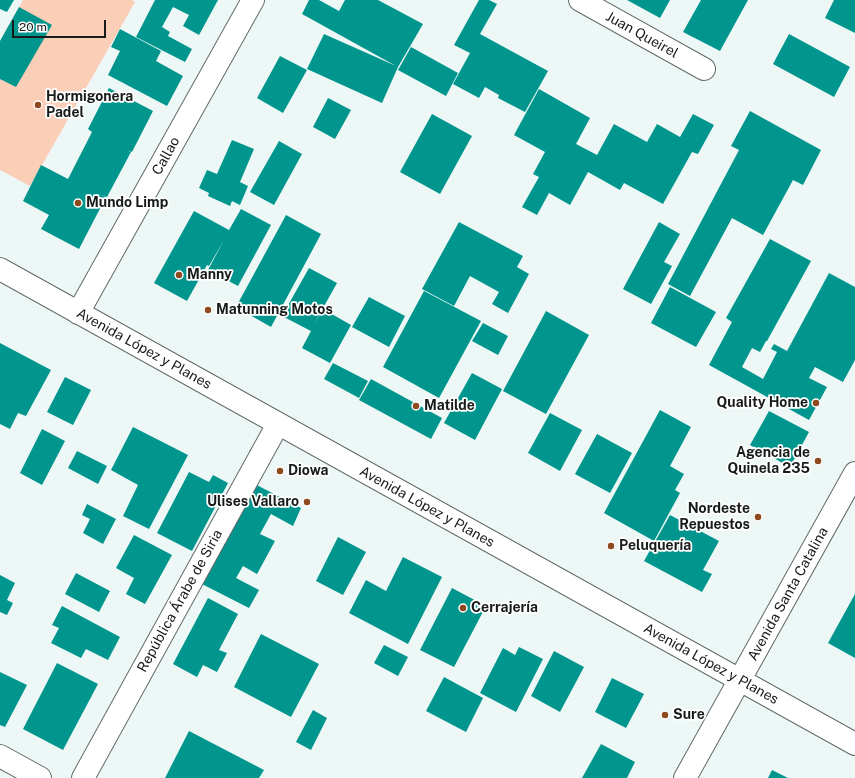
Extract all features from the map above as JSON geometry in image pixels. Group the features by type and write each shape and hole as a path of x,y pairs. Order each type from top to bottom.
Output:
{"main road":[{"name":"Callao","path":"78,313 253,0"},
{"name":"Juan Queirel","path":"580,0 704,69"},
{"name":"Avenida López y Planes","path":"0,269 855,744"},
{"name":"República Árabe de Siria","path":"83,778 278,424"},
{"name":"Avenida Santa Catalina","path":"686,778 855,474"},
{"path":"0,756 40,778"}],"shaded area":[{"name":"Hormigonera Padel","path":"23,0 132,0 135,2 30,186 0,170 0,41"}],"building":[{"path":"0,0 14,0 7,12 0,9"},
{"path":"155,0 218,0 199,35 183,26 189,15 173,7 162,27 170,32 168,36 192,49 185,62 136,37"},
{"path":"309,0 319,0 339,11 345,0 378,0 423,24 398,67 382,103 307,69 324,34 396,66 302,14"},
{"path":"479,0 489,0 497,4 480,34 548,71 525,112 498,98 499,95 485,87 479,98 453,84 470,53 454,45"},
{"path":"627,0 670,0 660,18"},
{"path":"701,0 748,0 720,51 683,32"},
{"path":"834,0 855,0 855,33 825,18"},
{"path":"19,7 52,25 16,87 0,79 0,41"},
{"path":"120,29 161,51 156,61 183,76 167,106 108,75 120,51 111,47"},
{"path":"789,34 850,67 834,97 773,64"},
{"path":"411,47 458,73 446,96 398,70"},
{"path":"280,56 307,70 283,113 257,98"},
{"path":"109,88 153,111 132,152 127,150 131,152 107,197 100,194 106,197 79,249 41,229 49,215 23,201 41,165 68,179 92,132 88,129"},
{"path":"539,89 590,118 576,144 597,155 614,124 647,142 657,124 680,137 693,114 714,125 698,154 692,152 663,204 624,183 620,190 588,172 570,205 549,193 537,215 522,207 539,177 533,174 545,152 514,135"},
{"path":"328,98 351,110 335,139 313,127"},
{"path":"750,111 821,150 803,185 793,180 763,235 732,218 690,296 668,284 739,150 731,146"},
{"path":"432,114 472,136 440,194 400,172"},
{"path":"232,140 254,149 240,182 248,186 240,205 232,201 230,206 208,196 209,193 199,188 207,170 217,174"},
{"path":"279,141 302,154 274,205 250,192"},
{"path":"241,209 271,225 238,286 208,270 224,240 209,266 207,265 187,301 154,283 194,211 229,230"},
{"path":"286,215 321,234 271,327 236,307"},
{"path":"459,222 523,256 517,267 529,274 508,313 492,304 499,292 470,276 454,306 422,289"},
{"path":"659,222 680,234 664,262 672,266 651,304 623,289"},
{"path":"770,239 811,261 760,352 752,348 742,367 763,379 777,352 771,349 774,344 787,351 829,273 855,287 855,360 843,382 815,367 809,378 827,387 809,420 709,365 732,322 726,318"},
{"path":"309,268 337,283 313,326 323,309 351,325 330,363 302,348 311,331 282,316"},
{"path":"670,287 716,312 696,347 651,323"},
{"path":"424,291 481,321 439,398 383,367"},
{"path":"369,297 405,316 389,347 352,327"},
{"path":"546,311 589,335 546,414 503,391"},
{"path":"483,323 508,336 498,355 472,341"},
{"path":"0,343 51,370 26,416 18,413 10,429 0,424"},
{"path":"333,363 368,381 359,398 324,379"},
{"path":"472,373 502,389 475,440 444,423"},
{"path":"65,377 91,390 73,425 47,412"},
{"path":"371,379 442,418 431,439 359,400"},
{"path":"660,410 691,427 670,466 684,474 675,490 680,493 654,541 604,513"},
{"path":"769,411 809,432 790,467 750,445"},
{"path":"550,413 582,430 560,471 528,453"},
{"path":"133,427 188,455 149,529 123,516 138,485 111,470"},
{"path":"42,429 65,441 42,485 20,473"},
{"path":"597,434 632,453 610,493 575,474"},
{"path":"77,451 107,466 98,484 68,468"},
{"path":"189,472 209,482 213,475 228,483 192,551 157,533"},
{"path":"251,482 301,508 293,526 271,514 260,534 275,541 257,574 243,566 236,578 259,590 249,608 198,582"},
{"path":"87,504 116,519 103,544 83,533 90,519 82,515"},
{"path":"670,515 719,541 703,570 712,574 702,592 644,561"},
{"path":"134,535 172,555 145,604 126,594 134,578 116,568"},
{"path":"338,537 366,552 343,595 316,581"},
{"path":"403,557 442,577 408,644 349,613 366,580 386,591"},
{"path":"76,573 110,591 99,612 65,594"},
{"path":"0,575 15,583 7,600 13,603 7,615 0,612"},
{"path":"452,588 486,606 454,667 420,650"},
{"path":"855,594 855,658 828,643"},
{"path":"208,598 238,614 219,650 227,653 217,672 203,665 197,677 173,664"},
{"path":"62,606 120,637 108,660 86,649 81,658 51,643 59,628 52,625"},
{"path":"261,634 319,664 291,717 234,687"},
{"path":"384,645 408,657 398,676 374,663"},
{"path":"519,647 543,659 516,712 480,693 503,648 515,655"},
{"path":"554,651 584,667 560,712 531,696"},
{"path":"57,663 98,684 63,750 23,729"},
{"path":"0,672 27,685 5,727 0,725"},
{"path":"444,677 483,698 466,732 426,711"},
{"path":"612,678 644,694 626,728 595,712"},
{"path":"313,710 327,718 311,750 296,742"},
{"path":"189,731 264,770 259,778 165,778"},
{"path":"601,744 635,762 627,778 582,778"},
{"path":"772,770 788,778 768,778"}],"place":[{"name":"Hormigonera Padel","path":"38,105"},
{"name":"Mundo Limp","path":"78,203"},
{"name":"Manny","path":"179,275"},
{"name":"Matunning Motos","path":"208,310"},
{"name":"Quality Home","path":"816,403"},
{"name":"Matilde","path":"416,406"},
{"name":"Agencia de Quinela 235","path":"818,461"},
{"name":"Diowa","path":"280,471"},
{"name":"Ulises Vallaro","path":"307,502"},
{"name":"Nordeste Repuestos","path":"758,517"},
{"name":"Peluquería","path":"611,546"},
{"name":"Cerrajería","path":"463,608"},
{"name":"Sure","path":"665,715"}]}
